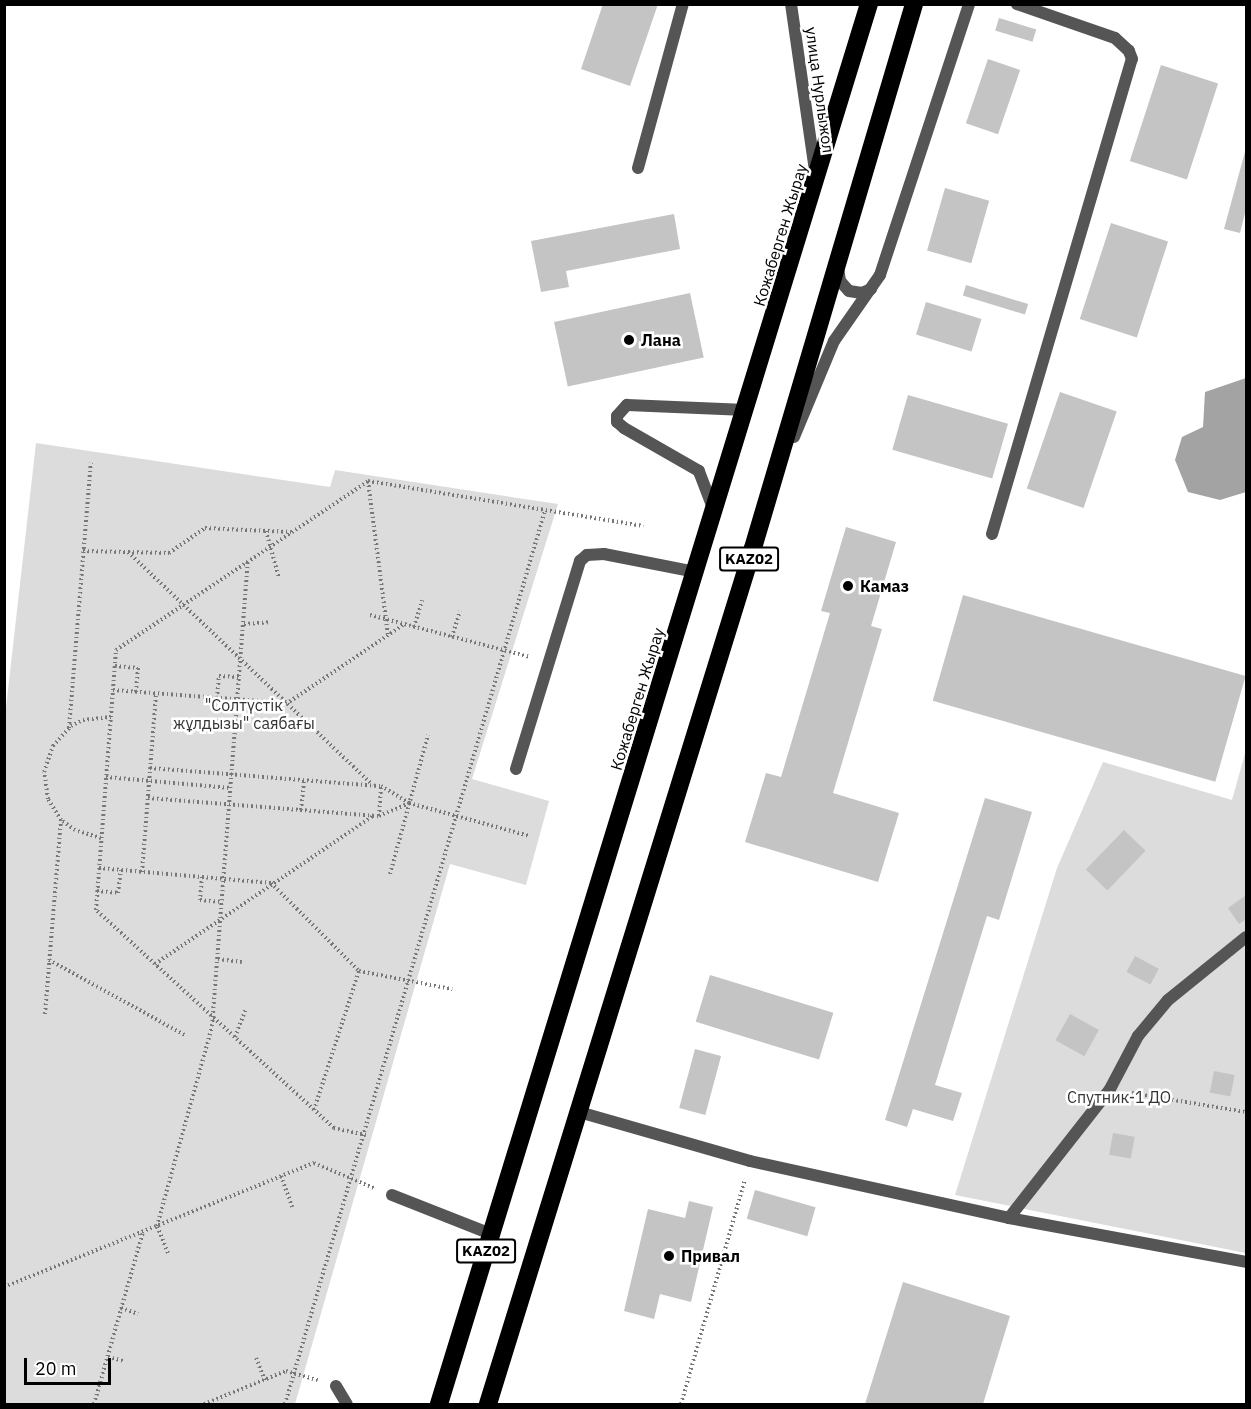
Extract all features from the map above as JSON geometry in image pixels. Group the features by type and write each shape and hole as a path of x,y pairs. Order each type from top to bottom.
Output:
{"highway":[{"name":"Кожаберген Жырау","path":"439,1404 817,181 869,4"},
{"name":"KAZ02","path":"488,1404 767,503 914,4"}],"street":[{"path":"638,168 683,4"},
{"name":"улица Нурлыжол","path":"791,4 817,181"},
{"path":"767,503 825,361 845,323 873,288 880,275 969,4"},
{"path":"992,534 1132,59 1129,51 1115,38 1017,4"},
{"path":"838,261 840,280 849,291 862,293 873,288"},
{"path":"713,517 709,490 699,471 624,428 617,422 617,416 627,405 746,410"},
{"path":"516,769 576,568 587,555 603,554 696,572"},
{"path":"1009,1218 1110,1089 1138,1036 1168,1000 1246,937"},
{"path":"579,1112 750,1161 1009,1218 1246,1262"},
{"path":"392,1195 491,1234"},
{"path":"336,1386 347,1404"}],"path":[{"path":"69,728 91,463"},
{"path":"368,481 388,636"},
{"path":"366,1135 334,1128 96,910 116,650 368,481 643,526"},
{"path":"285,1404 353,1180 455,815 545,510"},
{"path":"83,551 169,554 205,528 291,532"},
{"path":"266,531 279,578"},
{"path":"128,552 373,785"},
{"path":"168,1253 157,1226 213,1017 248,561"},
{"path":"414,627 422,600"},
{"path":"452,637 460,611"},
{"path":"370,615 548,662"},
{"path":"244,624 270,622"},
{"path":"113,690 287,703 404,624"},
{"path":"115,666 138,668 136,692"},
{"path":"217,698 219,676 239,677"},
{"path":"142,872 156,694"},
{"path":"101,838 75,830 61,820 48,799 44,772 52,746 69,728 84,720 111,717"},
{"path":"390,874 428,735"},
{"path":"150,768 381,786 409,803 530,836"},
{"path":"106,777 231,788"},
{"path":"301,810 304,780"},
{"path":"376,815 381,786"},
{"path":"148,798 376,815"},
{"path":"155,964 376,815 409,803"},
{"path":"45,1014 61,820"},
{"path":"99,868 273,884 359,971 452,989"},
{"path":"97,891 118,893 121,870"},
{"path":"202,877 200,900 222,902"},
{"path":"218,958 242,962"},
{"path":"49,960 185,1035"},
{"path":"314,1110 359,971"},
{"path":"235,1037 246,1008"},
{"path":"1110,1089 1246,1112"},
{"path":"681,1404 750,1161"},
{"path":"4,1287 314,1163 392,1195"},
{"path":"281,1176 292,1207"},
{"path":"94,1404 143,1231"},
{"path":"121,1308 138,1314"},
{"path":"108,1357 124,1361"},
{"path":"256,1358 265,1380"},
{"path":"204,1404 286,1371 336,1386"}],"green space":[{"name":"\"Солтүстік жұлдызы\" саябағы","path":"36,443 330,487 335,470 558,504 472,779 549,801 526,885 450,864 295,1404 5,1404 4,725"},
{"name":"Спутник-1 ДО","path":"1246,750 1246,1253 955,1195 1057,868 1103,762 1232,800"}],"shaded area":[{"path":"1246,378 1246,492 1220,500 1188,492 1175,460 1182,437 1203,427 1205,392"}],"building":[{"path":"603,4 658,4 630,86 581,69"},
{"path":"999,18 1036,29 1032,42 995,30"},
{"path":"988,59 1020,70 998,134 966,123"},
{"path":"1161,65 1218,84 1187,180 1130,161"},
{"path":"1246,148 1246,209 1240,233 1224,229"},
{"path":"945,188 989,201 971,263 927,250"},
{"path":"674,214 680,249 566,271 569,287 541,292 531,241"},
{"path":"1111,223 1168,242 1137,338 1080,319"},
{"path":"966,285 1028,304 1025,315 963,296"},
{"name":"Лана","path":"690,293 704,358 568,386 554,322"},
{"path":"926,302 981,319 972,351 916,335"},
{"path":"1060,392 1117,412 1084,508 1027,488"},
{"path":"908,395 1008,424 992,478 892,450"},
{"path":"846,527 896,542 871,626 882,629 833,793 899,813 878,882 745,842 766,773 781,777 830,613 821,611"},
{"path":"963,595 1246,676 1215,782 933,701"},
{"path":"985,798 1032,812 999,920 987,916 935,1085 962,1093 953,1121 913,1109 907,1127 885,1120"},
{"path":"1124,830 1146,851 1107,890 1086,870"},
{"path":"1246,895 1246,919 1239,924 1228,908"},
{"path":"1135,956 1159,969 1150,985 1127,972"},
{"path":"710,975 833,1013 819,1060 696,1022"},
{"path":"1070,1014 1099,1030 1084,1056 1055,1040"},
{"path":"695,1049 721,1056 705,1115 679,1108"},
{"path":"1214,1071 1235,1075 1230,1097 1210,1093"},
{"path":"1113,1133 1135,1137 1131,1158 1109,1155"},
{"path":"755,1190 816,1207 807,1236 747,1219"},
{"name":"Привал","path":"689,1201 713,1207 691,1302 660,1294 654,1319 624,1311 648,1209 685,1218"},
{"path":"903,1282 1010,1316 983,1404 865,1404"}],"place":[{"name":"Лана","path":"629,340"},
{"name":"Камаз","path":"848,586"},
{"name":"Привал","path":"669,1256"}]}
